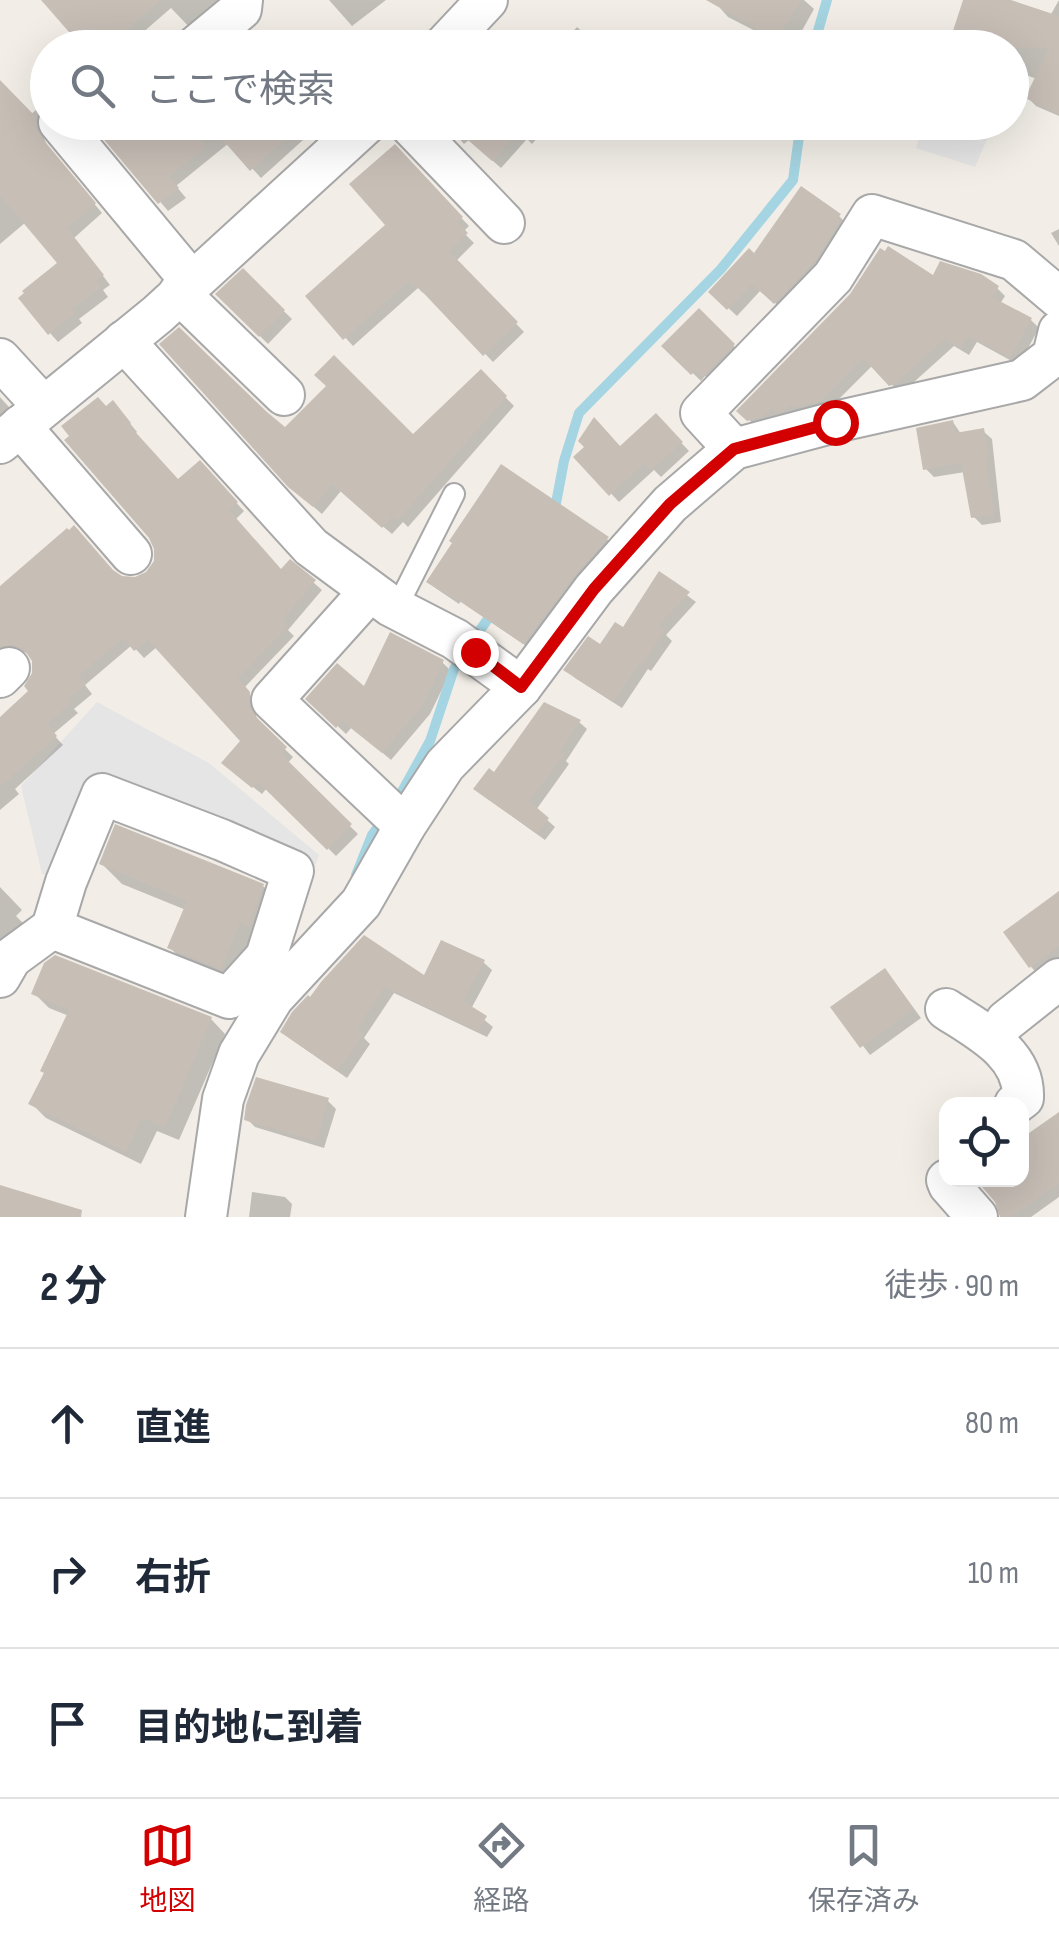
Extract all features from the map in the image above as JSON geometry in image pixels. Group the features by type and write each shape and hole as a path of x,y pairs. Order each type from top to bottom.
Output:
{"street":[{"path":"216,30 241,9 242,0"},
{"path":"71,140 185,287 284,395"},
{"path":"21,425 124,341 348,140"},
{"path":"424,140 504,223"},
{"path":"734,449 700,413 833,277 872,215 1014,260 1059,298"},
{"path":"52,928 228,998 287,967 361,903 391,813 445,765 521,687 594,589 670,504 734,449 1022,380 1053,356 1059,331"},
{"path":"124,341 311,547 383,600 465,646 521,687"},
{"path":"0,359 21,425 130,554"},
{"path":"383,600 272,700 391,813"},
{"path":"0,977 11,958 52,928 102,794 294,871 287,967 239,1054 223,1099 206,1217"},
{"path":"1006,1021 1059,979"},
{"path":"946,1009 993,1039 1009,1057 1024,1086 1023,1097"},
{"path":"951,1187 976,1217"}],"lane":[{"path":"383,600 454,494"}],"shaded area":[{"path":"918,140 987,140 975,167 916,148"},
{"path":"97,702 209,763 319,855 312,874 99,784 59,876 42,874 21,786"}],"building":[{"path":"41,0 161,0 127,30 67,30"},
{"path":"706,0 801,0 783,30 759,30"},
{"path":"963,0 1011,0 1059,16 1059,114 1029,100 1029,90 1049,48 1029,48 1029,30 953,30"},
{"path":"0,80 30,111 30,140 44,140 96,203 67,228 104,275 96,280 101,287 72,309 75,313 48,335 18,298 57,263 0,195"},
{"path":"104,140 200,140 206,147 170,176 179,188 158,204"},
{"path":"223,140 284,140 250,171"},
{"path":"468,140 511,140 492,161"},
{"path":"395,144 463,217 457,222 468,233 449,251 518,322 483,356 409,281 343,340 305,296 385,225 349,184"},
{"path":"801,186 841,214 837,219 840,221 814,262 774,304 752,284 727,310 708,292 749,248 754,253"},
{"path":"888,246 933,275 940,261 981,274 999,286 992,297 1032,318 1010,358 968,336 960,349 944,339 889,386 863,358 821,401 794,408 790,405 777,413 771,408 762,417 747,421 736,411 850,294 880,248 885,251"},
{"path":"243,268 285,310 259,337 215,294"},
{"path":"699,308 735,344 703,377 696,370 691,375 661,346"},
{"path":"179,327 285,427 326,386 314,375 334,355 413,434 481,369 507,396 398,520 393,516 382,528 332,484 313,507 288,487 159,344"},
{"path":"98,397 106,406 113,400 129,425 178,479 200,460 238,502 229,510 281,569 290,559 316,580 282,620 288,626 238,678 250,692 249,706 255,716 287,747 281,754 352,824 327,850 258,782 252,788 221,763 240,741 148,640 134,651 123,638 78,676 86,684 47,724 57,736 0,787 0,717 28,691 24,686 32,673 32,661 14,645 0,647 0,586 74,525 122,576 135,577 146,572 154,561 149,538 64,440 69,436 61,426"},
{"path":"656,413 683,442 651,470 644,463 609,496 573,457 584,447 578,441 594,417 620,446"},
{"path":"953,420 955,433 984,428 994,515 971,518 961,463 923,470 916,428"},
{"path":"501,464 609,537 523,644 426,582"},
{"path":"659,571 690,592 658,626 665,631 613,702 563,670 588,636 600,644 615,622 623,627"},
{"path":"390,632 444,660 423,705 382,753 342,721 336,728 305,699 337,663 364,686"},
{"path":"544,702 581,720 560,752 564,755 529,801 549,818 537,834 473,789 489,768 494,772"},
{"path":"115,824 264,884 249,927 240,923 221,969 167,948 187,901 99,864"},
{"path":"1059,891 1059,946 1029,968 1003,932"},
{"path":"364,935 424,975 441,940 485,960 463,1001 487,1016 478,1031 385,987 357,1029 364,1034 337,1071 280,1032 292,1012"},
{"path":"55,955 212,1017 165,1127 142,1118 126,1152 28,1104 69,1010 31,994 44,963"},
{"path":"885,968 914,1009 860,1048 830,1007"},
{"path":"256,1077 329,1098 316,1141 244,1120"},
{"path":"1059,1112 1059,1184 1011,1217 1000,1217 995,1202 982,1187 1029,1187 1029,1133"},
{"path":"0,1185 82,1210 81,1217 0,1217"}],"waterway":[{"path":"818,30 827,0"},
{"path":"554,514 564,461 579,413 721,269 793,180 799,140"},
{"path":"473,640 495,609"},
{"path":"394,806 430,741 454,669 464,654"},
{"path":"356,875 372,835 384,819"}],"route":[{"path":"475,652 521,687 594,589 670,504 734,449 835,422"}]}
